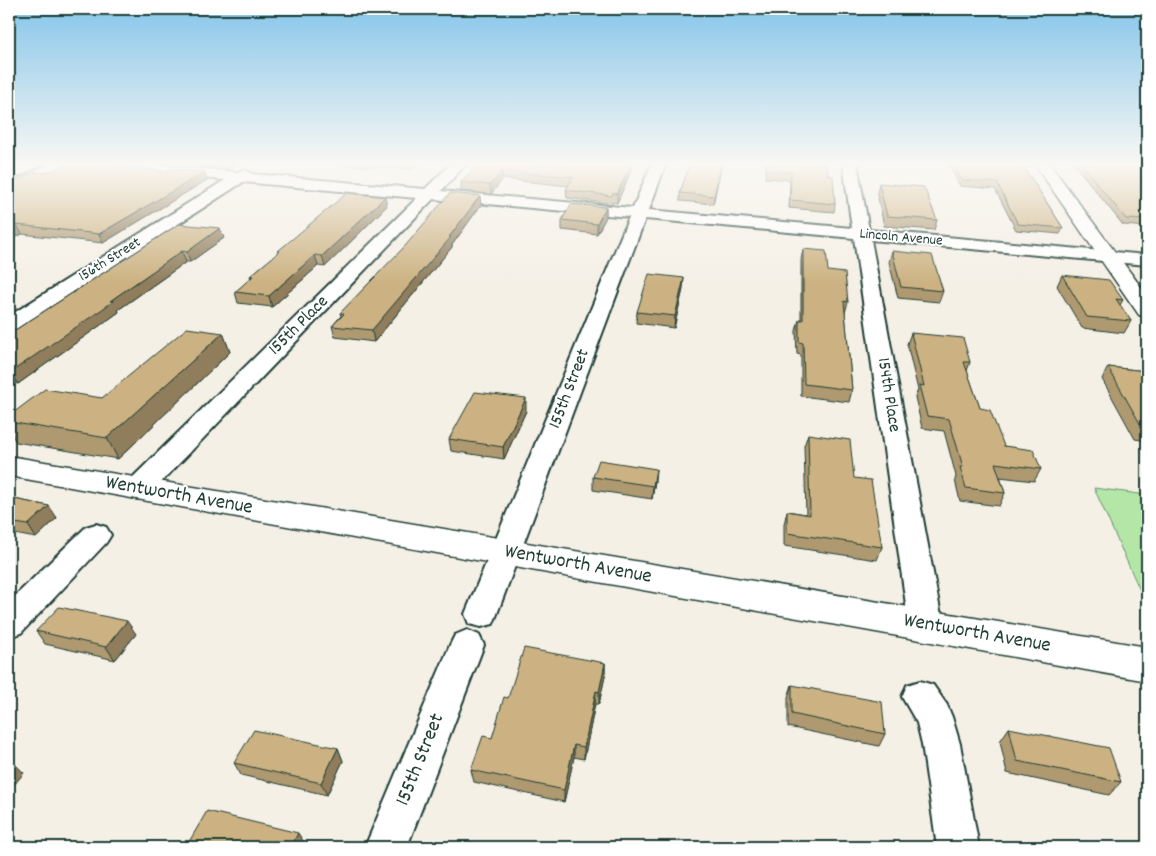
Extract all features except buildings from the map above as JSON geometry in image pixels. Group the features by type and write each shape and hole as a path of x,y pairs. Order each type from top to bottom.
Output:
{"street":[{"name":"156th Street","path":"9,324 201,203"},
{"name":"155th Place","path":"138,489 421,203"},
{"name":"Lincoln Avenue","path":"517,203 1147,260"},
{"name":"155th Street","path":"386,847 506,553 643,203"},
{"name":"154th Place","path":"857,203 926,626"},
{"path":"1069,203 1147,310"},
{"name":"Wentworth Avenue","path":"9,466 1147,664"},
{"path":"9,623 96,536"},
{"path":"920,697 934,716 941,744 958,847"}],"green space":[{"path":"1094,488 1147,495 1147,606"}]}
